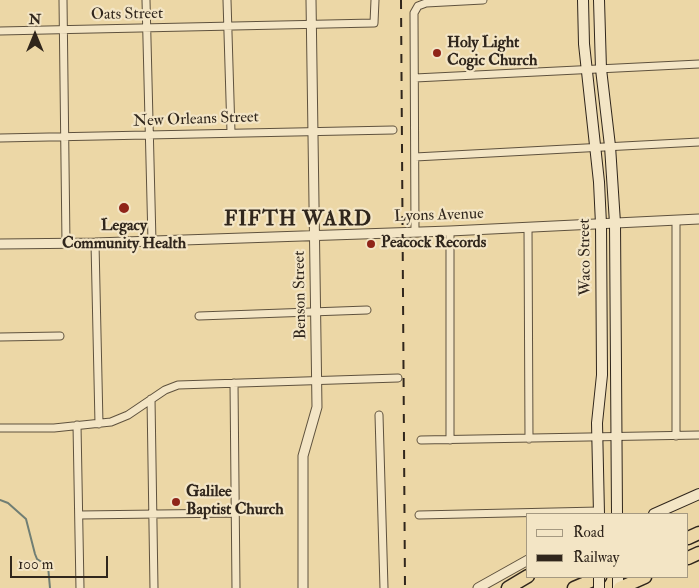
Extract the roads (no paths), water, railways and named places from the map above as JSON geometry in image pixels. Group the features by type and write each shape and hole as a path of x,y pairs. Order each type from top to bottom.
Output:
{"highway":[{"path":"508,588 526,577"},
{"path":"574,588 597,578"},
{"path":"619,588 643,578"}],"main road":[{"name":"Waco Street","path":"583,0 586,69 596,147 601,224 602,375 597,438 599,513"},
{"name":"Waco Street","path":"599,0 601,69 610,146 615,223 617,513"},
{"path":"602,329 615,329"},
{"path":"656,513 699,494"}],"street":[{"path":"63,0 66,243"},
{"path":"146,0 152,241"},
{"path":"227,0 231,132"},
{"name":"Benson Street","path":"303,588 302,456 316,415 317,381 311,0"},
{"name":"Oats Street","path":"0,31 374,23 375,0"},
{"path":"414,232 416,78 414,13 418,6 430,3 482,0"},
{"path":"416,78 699,64"},
{"name":"New Orleans Street","path":"0,138 394,130"},
{"path":"415,157 699,142"},
{"name":"Lyons Avenue","path":"0,244 315,236 699,219"},
{"path":"676,220 676,436"},
{"path":"528,227 529,439"},
{"path":"450,231 450,440"},
{"path":"95,243 99,424"},
{"path":"199,316 367,310"},
{"path":"0,338 60,336"},
{"path":"0,428 54,428 99,424 128,415 151,399 178,385 398,378"},
{"path":"234,383 236,588"},
{"path":"151,399 154,588"},
{"path":"379,415 384,588"},
{"path":"77,425 80,588"},
{"path":"421,440 699,435"},
{"path":"80,515 236,513"},
{"path":"419,514 526,513"},
{"path":"478,588 526,561"}],"waterway":[{"path":"0,500 8,503 26,519 37,559 48,566 50,588"}],"railway":[{"path":"401,0 405,588"}],"place":[{"name":"Holy Light Cogic Church","path":"437,53"},
{"name":"Legacy Community Health","path":"124,208"},
{"name":"Peacock Records","path":"371,244"},
{"name":"Galilee Baptist Church","path":"176,502"}],"district":[{"name":"FIFTH WARD","path":"298,220"}]}
